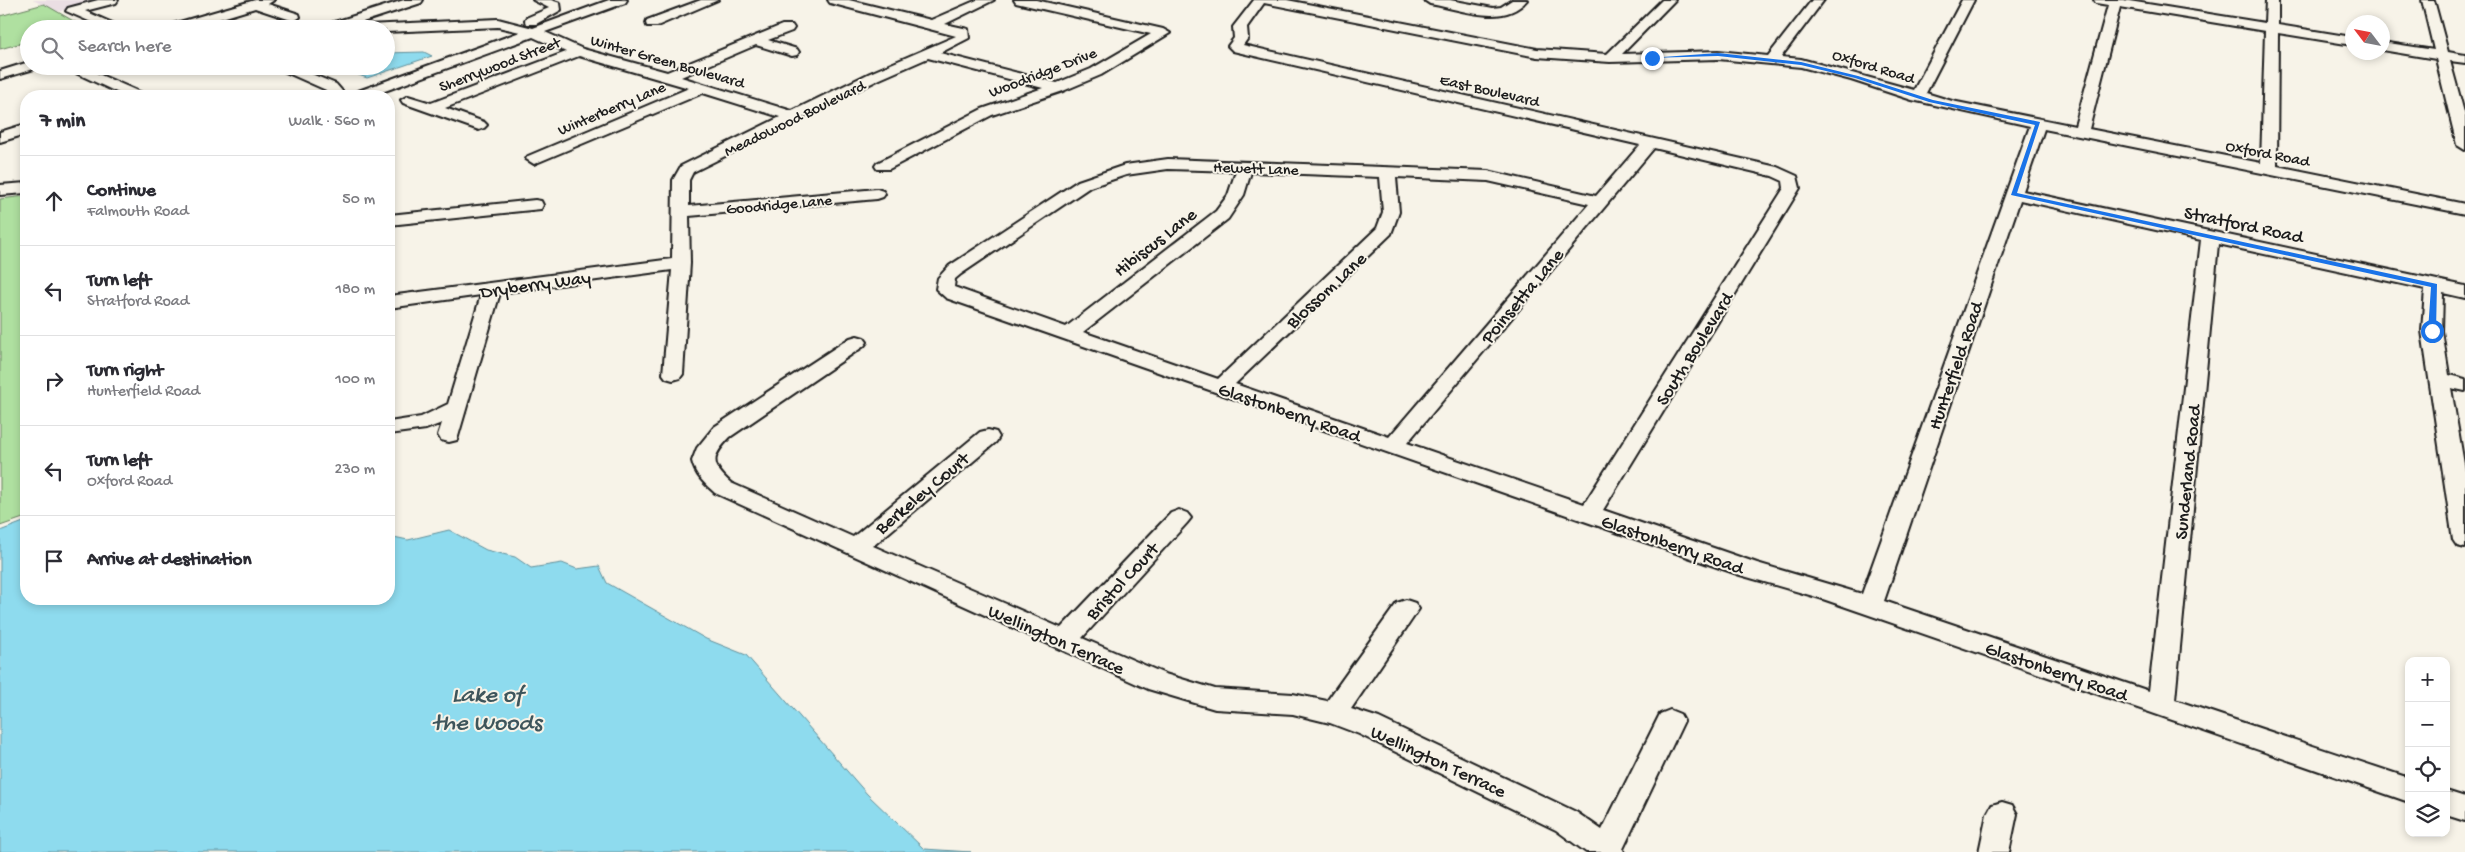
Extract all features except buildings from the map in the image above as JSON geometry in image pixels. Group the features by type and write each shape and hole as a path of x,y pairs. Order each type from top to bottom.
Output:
{"street":[{"path":"96,20 72,11 112,0"},
{"path":"384,0 401,5"},
{"path":"355,20 417,0"},
{"path":"517,26 555,10 556,6 539,0"},
{"path":"374,90 621,0"},
{"path":"652,23 712,0"},
{"path":"933,24 988,0"},
{"name":"Woodridge Drive","path":"883,166 987,112 1058,88 1096,72 1163,34 1020,0"},
{"name":"East Boulevard","path":"1260,0 1240,27 1241,38 1235,46 1238,48 1777,172 1791,180"},
{"name":"Oxford Road","path":"1268,0 1530,52 1610,58 1718,55 1772,59 1828,69 1917,97 2038,124 2465,209"},
{"path":"1405,27 1429,8 1493,12 1504,11 1521,0"},
{"path":"1610,58 1669,0"},
{"path":"1772,59 1818,0"},
{"path":"1917,97 1968,0"},
{"path":"2100,0 2345,40"},
{"path":"2269,170 2272,0"},
{"path":"2428,0 2465,145"},
{"path":"200,20 260,1 294,17"},
{"name":"Meadowood Boulevard","path":"672,374 681,263 681,180 688,169 926,53 962,38 963,32 842,1"},
{"path":"2081,132 2115,1"},
{"name":"Winter Green Boulevard","path":"395,28 498,23 517,26 578,52 668,77 795,117"},
{"path":"668,77 787,28"},
{"path":"756,41 792,52"},
{"path":"2390,47 2465,60"},
{"name":"Sherrywood Street","path":"434,107 578,52"},
{"path":"926,53 1058,88"},
{"path":"0,75 20,69"},
{"path":"88,75 121,90"},
{"path":"298,75 330,90"},
{"name":"Winterberry Lane","path":"534,159 701,88"},
{"path":"408,100 434,107 479,125"},
{"name":"Hunterfield Road","path":"1870,606 2038,124"},
{"path":"0,137 20,131"},
{"name":"Poinsetta Lane","path":"1392,447 1650,143"},
{"name":"Hewett Lane","path":"944,283 946,277 955,270 1084,184 1102,175 1144,166 1245,167 1488,176 1600,202"},
{"name":"Hibiscus Lane","path":"1068,334 1222,215 1236,195 1245,167"},
{"name":"Blossom Lane","path":"1221,387 1386,230 1390,212 1388,172"},
{"name":"South Boulevard","path":"1589,515 1792,188 1791,180"},
{"path":"0,190 20,188"},
{"name":"Goodridge Lane","path":"682,212 877,194"},
{"name":"Stratford Road","path":"2013,194 2465,292"},
{"path":"395,219 535,205"},
{"name":"Sunderland Road","path":"2161,706 2210,237"},
{"name":"Dryberry Way","path":"395,301 681,263"},
{"name":"Glastonberry Road","path":"944,283 945,289 953,294 1392,447 1749,569 1870,606 2405,789"},
{"path":"2434,286 2432,331 2461,494 2465,540"},
{"path":"449,435 492,289"},
{"name":"Wellington Terrace","path":"856,342 722,432 709,446 703,459 708,476 723,488 1157,682 1207,697 1293,704 1333,713 1369,726 1566,821 1608,851"},
{"path":"2440,379 2465,385"},
{"path":"395,427 426,423 456,408"},
{"name":"Berkeley Court","path":"855,548 988,437"},
{"name":"Bristol Court","path":"1064,641 1179,518"},
{"path":"1333,713 1406,609"},
{"path":"1608,851 1670,722"},
{"path":"2450,804 2465,809"},
{"path":"1994,852 2002,814"}],"shaded area":[{"path":"33,0 98,0 57,12"}],"green space":[{"path":"44,4 72,20 20,20 20,43 0,49 0,16"},
{"path":"20,197 20,519 0,526 0,199"}],"water":[{"path":"424,52 432,56 395,69 395,53"},
{"path":"359,75 376,75 367,78"},
{"name":"Lake of the Woods","path":"20,523 20,605 395,605 395,537 408,540 449,530 486,550 515,557 531,568 562,563 577,569 599,566 607,583 706,639 746,655 867,794 924,849 971,852 0,852 0,531"}],"route":[{"path":"1652,58 1718,55 1772,59 1828,69 1931,101 2038,124 2013,194 2434,286 2432,331"}]}
